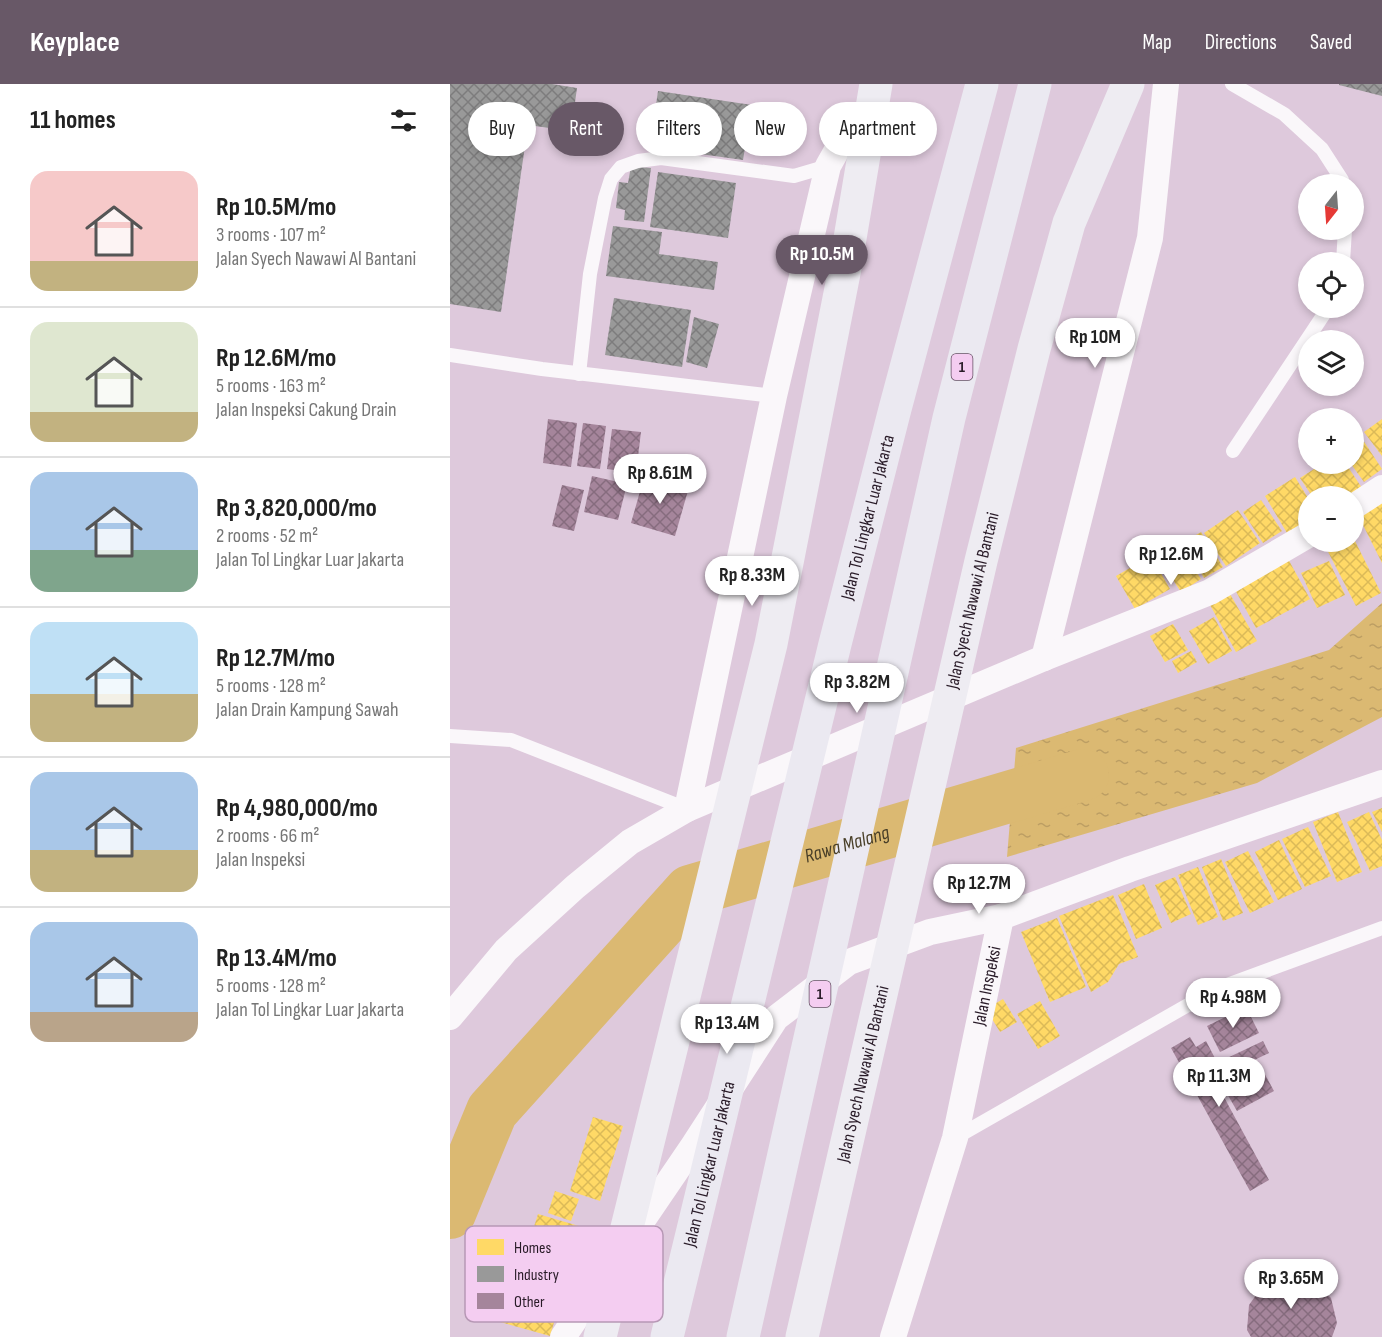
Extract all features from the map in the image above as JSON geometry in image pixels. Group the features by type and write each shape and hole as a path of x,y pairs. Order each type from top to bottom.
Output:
{"highway":[{"name":"Jalan Tol Lingkar Luar Jakarta","path":"667,1337 835,644 982,84"},
{"name":"1","path":"743,1337 949,418 1035,84"},
{"name":"Jalan Syech Nawawi Al Bantani","path":"802,1337 962,647 1034,349 1070,223 1128,84"},
{"path":"627,1226 771,644 845,268 874,94"},
{"path":"600,1337 604,1322"}],"street":[{"path":"1044,658 1150,238 1166,84"},
{"path":"687,809 774,396 828,166 846,134 874,94"},
{"path":"1364,500 1382,488"},
{"path":"451,1012 506,950 575,887 630,842 687,809 1044,658 1210,592 1298,541"},
{"path":"639,1226 776,1018 849,962 930,932 1001,917 1130,869 1382,783"},
{"name":"Jalan Inspeksi","path":"893,1337 955,1138 1001,917"},
{"path":"563,1337 573,1322"}],"lane":[{"path":"1232,84 1284,114 1322,149 1338,174"},
{"path":"579,374 591,274 604,198 611,179 621,167 638,161 661,158 794,176 828,166"},
{"path":"1233,451 1321,318"},
{"path":"450,355 579,374 774,396"},
{"path":"450,736 511,740 687,809"},
{"path":"955,1138 1216,989 1382,928"}],"water":[{"path":"1382,603 1382,717 1257,783 1007,857 1016,748 1329,650"}],"building: Homes":[{"path":"1382,419 1382,456 1364,432"},
{"path":"1364,442 1382,469 1364,482 1358,474 1364,474"},
{"path":"1306,474 1353,474 1361,486 1305,486 1300,478"},
{"path":"1295,477 1301,486 1298,486 1298,527 1287,533 1265,496"},
{"path":"1382,498 1382,563 1364,527 1364,507"},
{"path":"1261,500 1282,531 1263,543 1243,512"},
{"path":"1238,510 1260,543 1226,566 1204,533"},
{"path":"1201,532 1223,567 1204,578 1183,543"},
{"path":"1178,544 1201,579 1181,592 1158,557"},
{"path":"1328,552 1360,552 1381,593 1356,606"},
{"path":"1151,556 1170,589 1135,609 1116,576"},
{"path":"1287,557 1310,599 1256,628 1233,586"},
{"path":"1329,561 1345,595 1317,608 1301,573"},
{"path":"1230,594 1257,641 1236,652 1210,605"},
{"path":"1214,617 1232,651 1208,664 1189,631"},
{"path":"1173,624 1188,650 1165,662 1150,636"},
{"path":"1191,651 1197,662 1178,673 1172,661"},
{"path":"1382,808 1382,832 1372,812"},
{"path":"1338,812 1362,872 1337,882 1313,822"},
{"path":"1369,812 1382,840 1382,866 1370,871 1347,822"},
{"path":"1308,827 1331,876 1305,887 1282,839"},
{"path":"1279,840 1302,889 1278,900 1255,852"},
{"path":"1248,851 1274,902 1250,913 1225,862"},
{"path":"1221,859 1243,913 1223,921 1202,867"},
{"path":"1198,867 1218,917 1198,925 1178,875"},
{"path":"1175,877 1191,914 1171,923 1155,885"},
{"path":"1144,884 1162,928 1136,939 1118,895"},
{"path":"1113,895 1138,957 1119,964 1108,982 1091,992 1059,916"},
{"path":"1057,918 1086,987 1050,1002 1021,932"},
{"path":"1003,999 1017,1022 1000,1032 986,1009"},
{"path":"1040,1001 1060,1036 1038,1049 1017,1014"},
{"path":"593,1117 623,1126 600,1201 570,1191"},
{"path":"555,1191 579,1199 571,1221 548,1213"},
{"path":"538,1214 579,1226 534,1226"},
{"path":"500,1322 554,1322 550,1336"}],"building: Industry":[{"path":"450,84 552,84 577,88 575,102 548,102 548,128 536,126 536,102 468,102 468,156 524,156 501,312 450,304"},
{"path":"1382,84 1382,96 1339,85"},
{"path":"658,91 734,102 734,156 744,156 743,160 714,156 722,156 722,102 656,102"},
{"path":"631,166 651,168 644,222 624,220 625,210 616,208 619,182 628,183"},
{"path":"658,172 736,183 728,238 650,227"},
{"path":"613,226 662,232 659,254 718,262 714,290 606,276"},
{"path":"614,298 691,310 682,367 605,355"},
{"path":"694,317 719,324 707,368 686,362"}],"building: Other":[{"path":"548,419 577,423 571,467 543,463"},
{"path":"583,423 606,426 600,469 577,466"},
{"path":"612,429 641,432 636,473 607,469"},
{"path":"645,474 689,487 675,536 631,523"},
{"path":"592,476 627,484 618,520 584,512"},
{"path":"562,485 584,490 574,531 552,526"},
{"path":"1246,1007 1259,1033 1220,1052 1207,1026"},
{"path":"1190,1037 1196,1047 1206,1041 1228,1083 1219,1088 1269,1180 1250,1191 1171,1048"},
{"path":"1263,1041 1269,1053 1229,1072 1223,1060"},
{"path":"1263,1071 1274,1091 1237,1111 1226,1092"},
{"path":"1288,1275 1312,1280 1331,1298 1337,1323 1332,1337 1251,1337 1247,1330 1249,1305 1264,1284"}],"waterway":[{"name":"Rawa Malang","path":"450,1213 492,1111 690,891 1083,775"}]}
